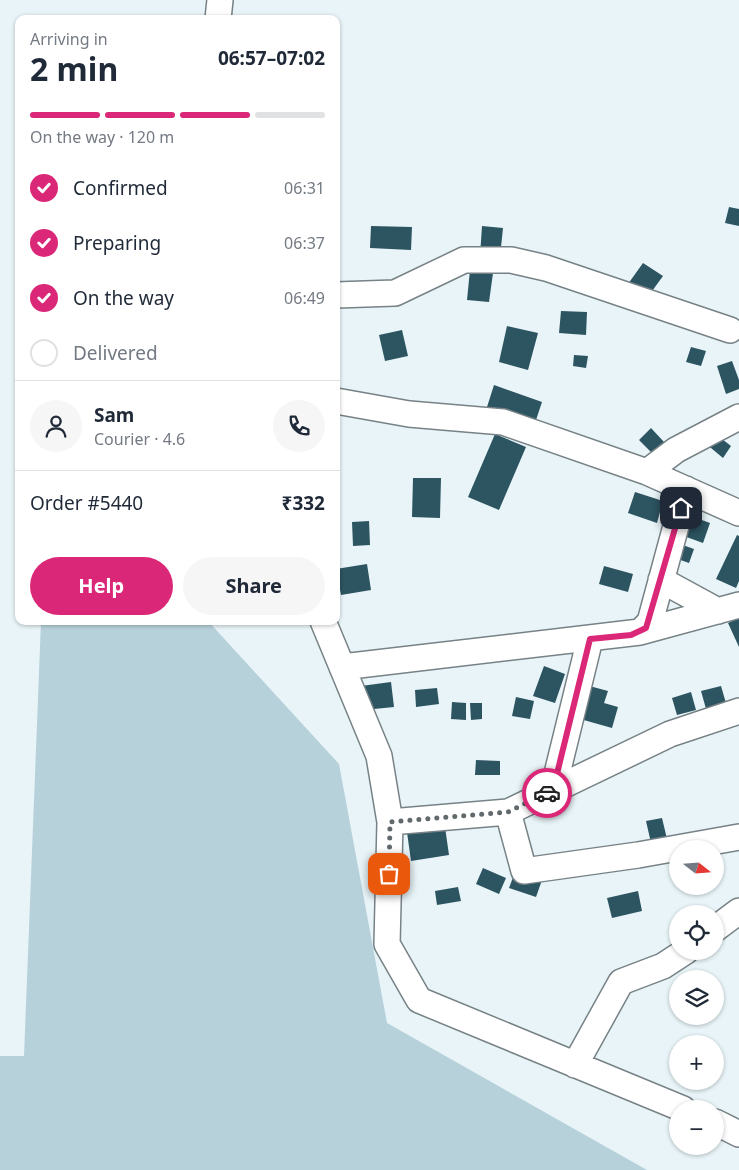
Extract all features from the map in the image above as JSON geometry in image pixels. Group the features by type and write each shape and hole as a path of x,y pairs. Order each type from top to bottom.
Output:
{"street":[{"path":"218,15 220,0"},
{"path":"340,295 395,293 464,260 511,260 546,268 730,330"},
{"path":"340,402 409,414 503,422 648,472 739,512"},
{"path":"648,472 676,450 739,417"},
{"path":"640,632 650,622 686,489"},
{"path":"662,580 728,608"},
{"path":"342,667 640,632 728,608"},
{"path":"325,625 379,756 390,822 387,944 419,1000 669,1103"},
{"path":"553,790 590,639"},
{"path":"390,822 508,812 670,734 739,711"},
{"path":"508,812 524,870 638,855 739,837"},
{"path":"724,922 739,911"},
{"path":"575,1064 621,982 663,966 672,960"},
{"path":"724,1126 739,1134"}],"shaded area":[{"path":"41,625 212,625 339,764 387,1023 647,1170 0,1170 0,1056 24,1056"}],"building":[{"path":"729,207 739,209 739,226 725,223"},
{"path":"371,226 412,227 411,250 370,248"},
{"path":"482,226 503,228 500,257 480,256"},
{"path":"643,263 663,276 647,298 628,284"},
{"path":"470,270 493,273 489,302 467,300"},
{"path":"561,311 587,312 586,335 559,333"},
{"path":"507,326 538,333 528,370 499,362"},
{"path":"402,330 408,356 385,361 379,335"},
{"path":"691,347 706,351 701,366 686,362"},
{"path":"574,355 588,356 586,368 573,366"},
{"path":"732,361 739,380 739,389 726,394 717,366"},
{"path":"494,385 542,402 535,423 487,407"},
{"path":"651,428 664,442 652,453 639,440"},
{"path":"713,432 731,446 723,458 705,443"},
{"path":"495,434 526,447 499,510 468,497"},
{"path":"413,478 441,478 440,518 412,517"},
{"path":"635,492 663,501 657,523 628,513"},
{"path":"688,515 710,523 703,543 681,535"},
{"path":"369,521 370,545 353,546 352,522"},
{"path":"737,535 739,536 739,581 736,588 716,579"},
{"path":"677,543 694,549 689,563 672,557"},
{"path":"367,564 371,590 341,595 340,568"},
{"path":"604,566 633,574 628,592 599,584"},
{"path":"739,618 739,647 728,623"},
{"path":"544,666 565,674 555,703 533,696"},
{"path":"391,682 394,707 364,710 361,686"},
{"path":"582,684 608,691 604,703 618,707 612,728 573,717"},
{"path":"721,686 728,710 708,716 701,691"},
{"path":"437,688 439,704 416,707 415,690"},
{"path":"691,692 696,710 677,715 672,698"},
{"path":"516,697 534,701 530,719 512,716"},
{"path":"452,702 466,703 466,720 451,719"},
{"path":"470,703 482,703 482,719 471,720"},
{"path":"476,760 500,761 500,775 475,775"},
{"path":"662,818 667,839 651,843 646,821"},
{"path":"444,820 449,855 411,861 406,825"},
{"path":"483,868 506,878 499,894 476,884"},
{"path":"515,872 542,880 536,897 509,888"},
{"path":"458,887 461,901 437,905 435,891"},
{"path":"638,891 642,911 612,918 607,898"}],"way so far":[{"path":"389,874 390,822 508,812 547,793"}],"route":[{"path":"547,793 553,790 590,639 631,635 646,628 650,622 681,508"}]}
